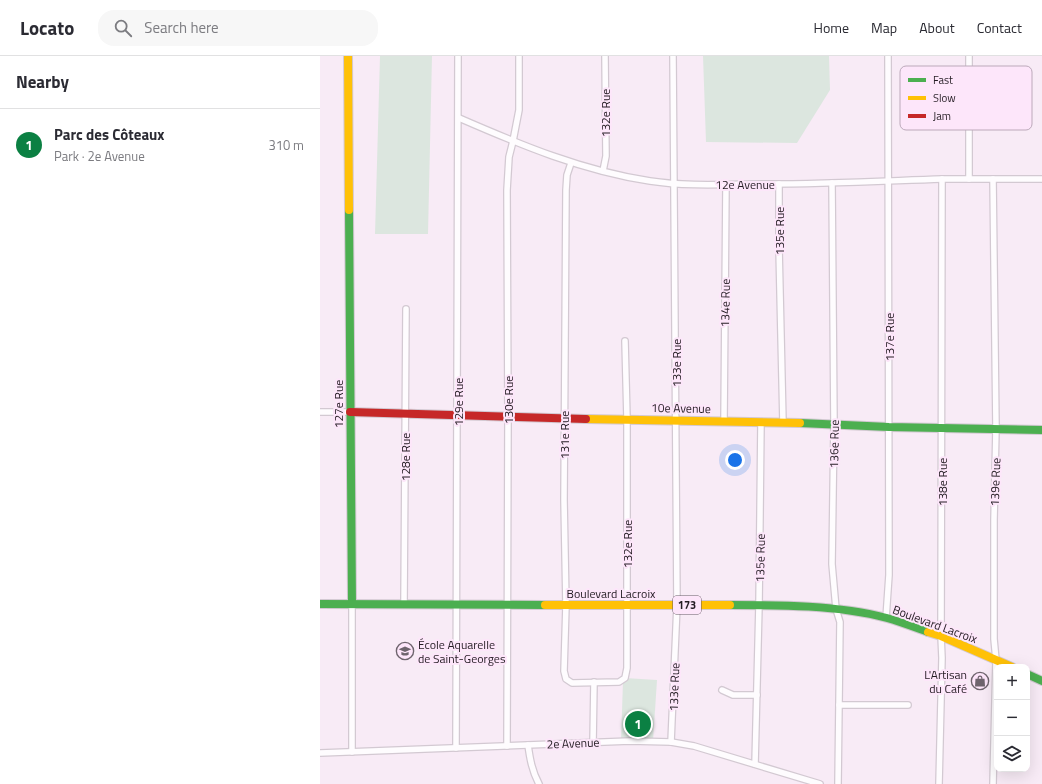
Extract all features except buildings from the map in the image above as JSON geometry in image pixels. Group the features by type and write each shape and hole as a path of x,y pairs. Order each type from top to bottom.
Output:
{"street":[{"name":"127e Rue","path":"348,56 352,752"},
{"name":"129e Rue","path":"456,748 458,56"},
{"name":"130e Rue","path":"507,746 507,190 509,157 514,142 519,110 519,56"},
{"name":"132e Rue","path":"603,171 606,156 605,56"},
{"name":"133e Rue","path":"671,742 677,605 673,56"},
{"name":"137e Rue","path":"886,618 889,575 888,56"},
{"name":"12e Avenue","path":"459,118 514,142 571,163 650,181 674,184 779,184 942,179 1042,179"},
{"path":"969,130 969,179"},
{"name":"131e Rue","path":"571,163 567,175 566,190 564,419 566,604 564,672 566,679 572,683 594,682"},
{"name":"138e Rue","path":"939,784 942,665 942,179"},
{"name":"139e Rue","path":"993,179 996,428 994,520 994,639 996,660 993,784"},
{"name":"136e Rue","path":"832,183 834,424 832,564 836,609 840,622 838,784"},
{"name":"134e Rue","path":"724,421 726,184"},
{"name":"135e Rue","path":"779,184 783,423"},
{"name":"128e Rue","path":"404,604 406,309"},
{"name":"132e Rue","path":"594,682 619,682 625,678 627,668 627,419 625,341"},
{"name":"10e Avenue","path":"320,412 458,414 564,419 724,421 889,427 1042,430"},
{"name":"135e Rue","path":"755,764 759,605 761,422"},
{"name":"Boulevard Lacroix","path":"320,604 759,605 836,609 886,618 941,636 1005,664"},
{"path":"1030,675 1042,681"},
{"path":"593,743 594,682"},
{"path":"722,690 727,694 732,695 757,694"},
{"path":"840,705 908,705"},
{"name":"2e Avenue","path":"320,753 630,741 671,742 694,746 820,784"},
{"path":"528,745 531,765 539,784"}],"shaded area":[{"path":"380,56 432,56 428,234 375,234"},
{"path":"703,56 829,56 830,90 797,143 706,142"},
{"path":"625,678 657,680 653,741 621,741 623,681"}],"traffic: fast":[{"path":"349,210 352,604"},
{"path":"800,423 889,427 1042,430"},
{"path":"320,604 545,605"},
{"path":"730,605 789,606 849,610 887,618 928,632"},
{"path":"1030,675 1042,681"}],"traffic: slow":[{"path":"348,56 349,210"},
{"path":"586,419 800,423"},
{"path":"545,605 730,605"},
{"path":"928,632 941,636 1005,664"}],"traffic: jam":[{"path":"350,412 586,419"}],"place":[{"name":"École Aquarelle de Saint-Georges","path":"405,651"},
{"name":"L'Artisan du Café","path":"980,681"},
{"name":"Parc des Côteaux","path":"638,724"}]}
